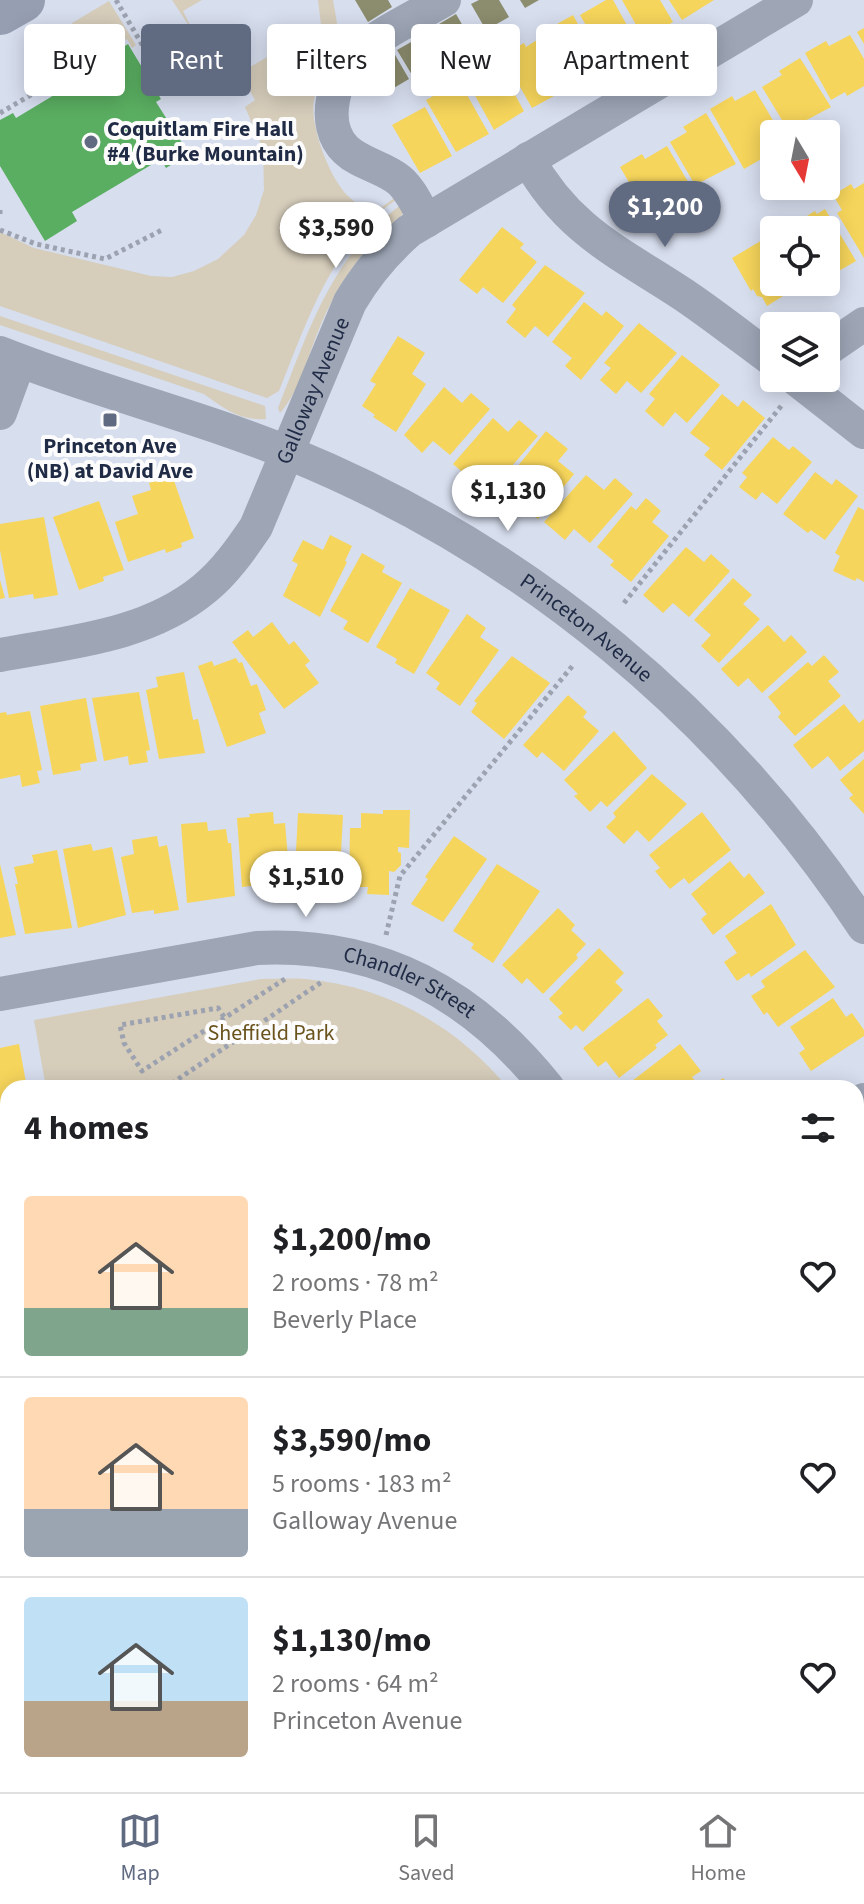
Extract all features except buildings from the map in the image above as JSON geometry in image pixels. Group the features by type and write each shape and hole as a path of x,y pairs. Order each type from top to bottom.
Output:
{"main road":[{"path":"0,13 23,0"}],"street":[{"path":"426,221 401,181 352,155 342,146 335,135 331,113 339,84 355,56 444,0"},
{"name":"Galloway Avenue","path":"0,655 142,625 185,603 206,588 256,527 350,302 363,280 392,246 426,221 796,0"},
{"path":"528,159 558,204 593,237 685,296 760,357"},
{"path":"840,340 864,324"},
{"path":"0,413 10,357"},
{"name":"Princeton Avenue","path":"10,357 288,453 396,501 526,579 605,639 665,691 729,755 806,846 864,927"},
{"path":"805,392 864,432"},
{"name":"Chandler Street","path":"0,994 242,950 286,947 333,951 379,963 449,995 491,1025 541,1080"}],"path":[{"path":"116,0 141,43"},
{"path":"0,113 29,96"},
{"path":"0,230 36,244 105,259 162,230"},
{"path":"624,603 781,392"},
{"path":"386,936 400,876 574,664"},
{"path":"224,1017 218,1008 120,1025 124,1043 142,1071 289,976"},
{"path":"177,1080 326,979"}],"green space":[{"path":"172,0 202,0 183,11 188,24"},
{"path":"318,0 333,0 337,24 321,24"},
{"path":"109,1 123,24 73,24"},
{"path":"125,27 136,45 132,48"},
{"path":"267,57 267,96 316,96 313,111 322,151 334,177 351,199 374,213 397,196 399,198 376,216 339,260 312,311 279,391 267,398 0,306 0,232 34,248 151,276 172,277 194,271 218,259 244,235 256,215 264,190 263,149 245,107 255,100 251,93 251,66"},
{"path":"402,204 403,214 375,240 342,283 297,385 280,413 278,408 325,296 357,247"},
{"path":"0,316 265,406 266,419 240,416 204,394 0,325"},
{"name":"Sheffield Park","path":"261,979 305,979 364,990 418,1013 466,1046 501,1080 45,1080 34,1020"}],"place":[{"name":"Coquitlam Fire Hall #4 (Burke Mountain)","path":"91,142"},
{"name":"Princeton Ave (NB) at David Ave","path":"110,420"}]}
